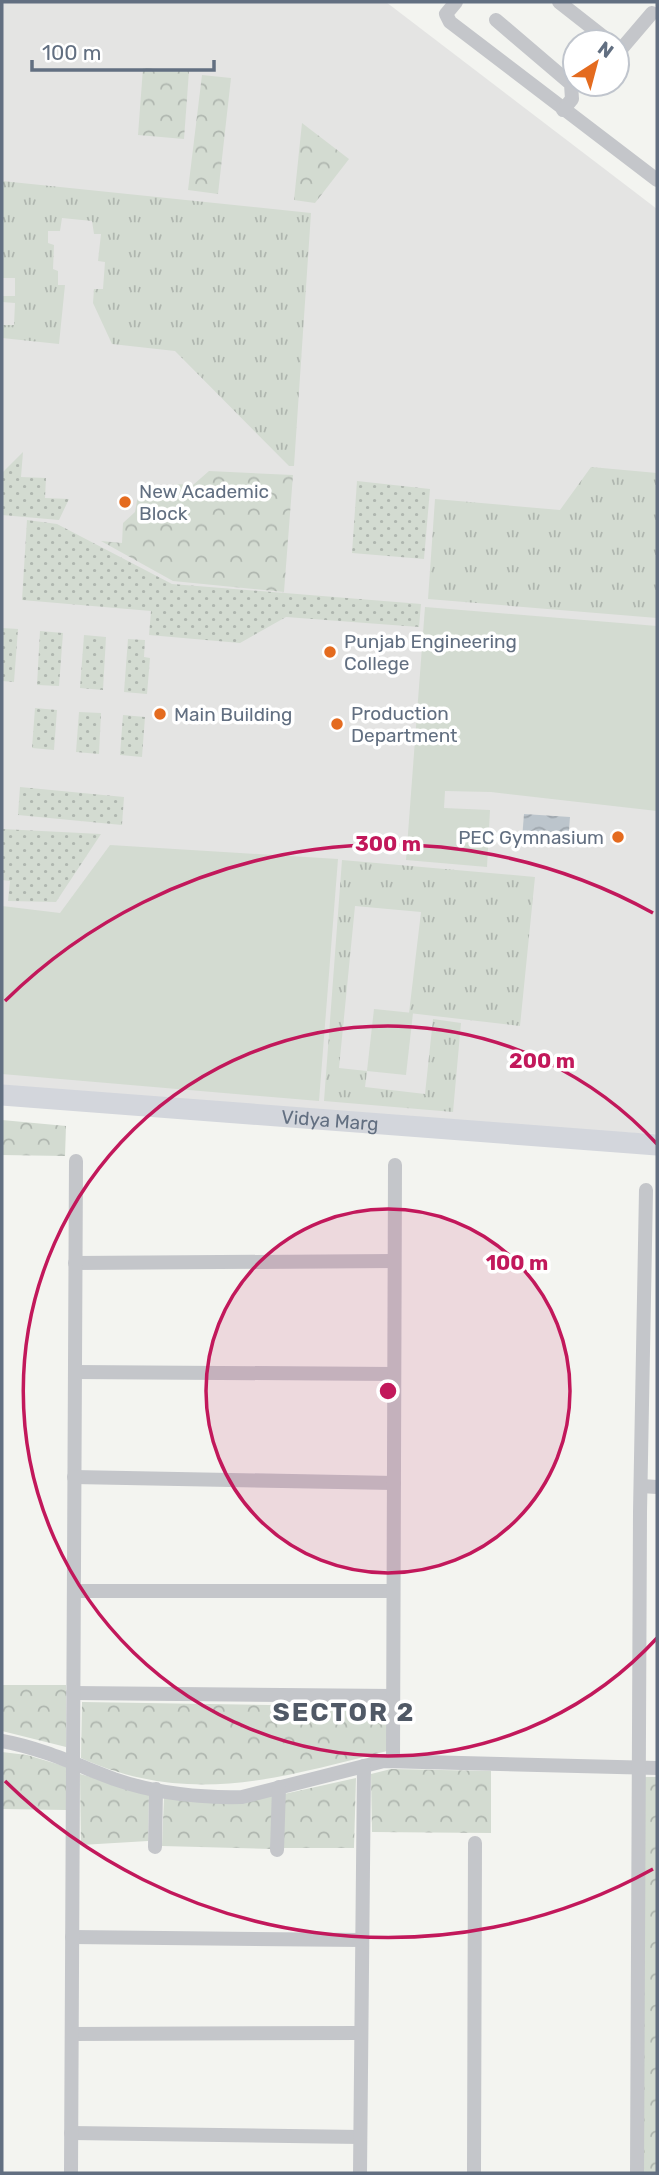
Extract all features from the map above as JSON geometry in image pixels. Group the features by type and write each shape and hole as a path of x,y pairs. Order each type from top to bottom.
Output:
{"main road":[{"name":"Vidya Marg","path":"2,1095 657,1145"},
{"name":"Vidya Marg","path":"2,1109 657,1159"}],"street":[{"path":"456,2 446,14 450,22 568,105 657,180"},
{"path":"559,2 591,28"},
{"path":"631,35 656,13"},
{"path":"496,20 560,71 571,84 568,105"},
{"path":"568,105 574,98"},
{"path":"71,2173 76,1161"},
{"path":"393,1761 395,1165"},
{"path":"637,2173 640,1486 646,1190"},
{"path":"75,1263 394,1261"},
{"path":"75,1372 394,1374"},
{"path":"74,1477 394,1483"},
{"path":"640,1486 657,1487"},
{"path":"74,1591 393,1591"},
{"path":"73,1693 393,1696"},
{"path":"2,1741 33,1748 118,1780 156,1789 219,1798 242,1797 393,1761 657,1768"},
{"path":"360,2173 363,1766"},
{"path":"277,1850 279,1787"},
{"path":"155,1847 156,1789"},
{"path":"474,2173 475,1843"},
{"path":"72,1937 362,1940"},
{"path":"72,2034 361,2033"},
{"path":"71,2133 360,2137"}],"shaded area":[{"name":"Punjab Engineering College","path":"2,2 386,2 657,209 657,1134 320,1119 2,1095"}],"green space":[{"path":"143,68 189,71 184,139 138,135"},
{"path":"202,75 231,78 218,194 188,190"},
{"path":"302,123 349,159 315,203 294,200"},
{"path":"2,181 311,213 294,466 289,466 175,351 112,344 93,303 94,289 103,289 105,262 98,261 101,234 94,234 92,221 62,218 60,231 48,231 48,243 54,245 53,269 58,271 58,285 65,285 59,344 2,338 2,325 14,325 15,303 2,302 2,296 15,296 15,278 2,278"},
{"path":"23,452 21,477 46,478 45,498 69,499 59,520 2,515 2,473"},
{"path":"591,467 657,473 657,618 428,599 435,499 560,510"},
{"path":"209,471 293,475 284,592 173,581 101,541 122,543 123,523 135,512 139,490 174,492 175,484 193,485"},
{"path":"357,481 430,489 424,559 352,553"},
{"path":"27,520 57,524 172,584 421,604 419,627 286,617 240,643 149,635 151,611 22,600"},
{"path":"425,607 657,626 657,811 491,792 445,791 444,808 490,810 487,867 406,860"},
{"path":"2,628 18,629 14,682 2,681"},
{"path":"40,631 63,633 59,686 37,685"},
{"path":"84,635 106,637 103,690 80,688"},
{"path":"128,639 145,640 144,657 150,658 147,694 124,692"},
{"path":"35,708 57,710 54,750 32,748"},
{"path":"79,712 101,713 99,754 76,752"},
{"path":"123,715 145,717 142,757 120,755"},
{"path":"20,787 124,797 122,825 18,815"},
{"path":"2,829 101,834 56,902 8,901 10,881 2,880"},
{"path":"110,845 338,859 319,1101 2,1074 2,906 60,913"},
{"path":"342,860 535,877 520,1026 409,1013 421,912 355,906 339,1068 367,1071 365,1087 425,1094 433,1019 461,1023 453,1112 324,1101"},
{"path":"374,1009 413,1013 406,1075 367,1071"},
{"path":"2,1120 66,1126 65,1156 2,1155"},
{"path":"2,1685 66,1685 66,1747 2,1731"},
{"path":"82,1702 388,1707 387,1751 271,1778 234,1783 160,1781 121,1773 81,1758"},
{"path":"2,1752 27,1755 67,1767 66,1810 2,1809"},
{"path":"391,1769 491,1771 491,1833 372,1832 371,1774"},
{"path":"80,1774 149,1793 148,1841 81,1845"},
{"path":"643,1777 657,1777 657,2173 641,2173"},
{"path":"356,1778 354,1848 284,1848 284,1794"},
{"path":"274,1794 272,1849 162,1846 164,1797"}],"water":[{"path":"524,814 570,817 568,842 522,839"}],"place":[{"name":"New Academic Block","path":"125,502"},
{"name":"Punjab Engineering College","path":"330,652"},
{"name":"Main Building","path":"160,714"},
{"name":"Production Department","path":"337,724"},
{"name":"PEC Gymnasium","path":"618,837"}],"district":[{"name":"SECTOR 2","path":"344,1712"}]}
